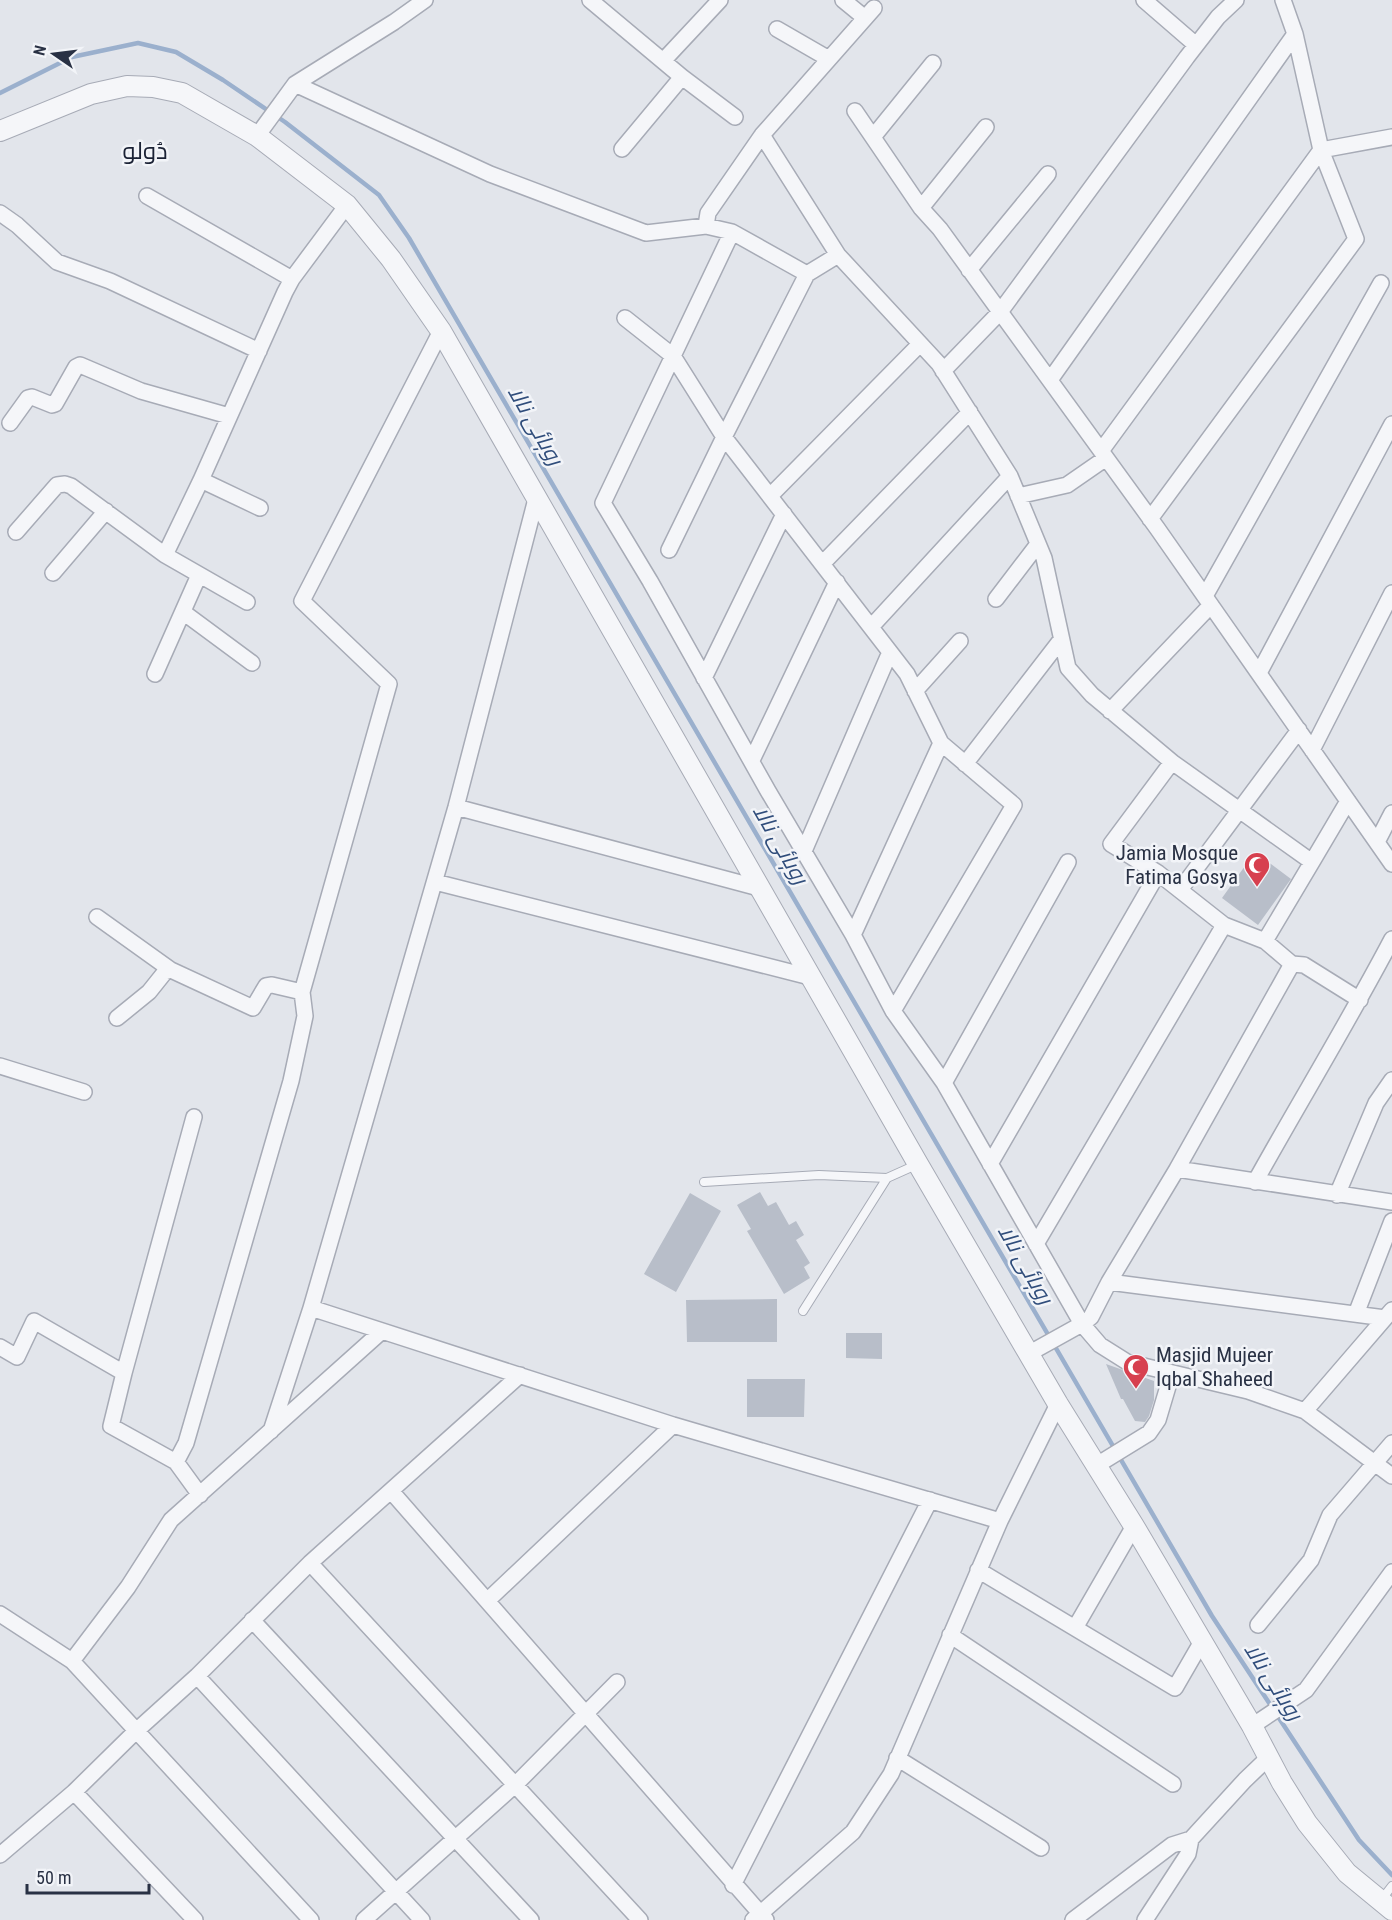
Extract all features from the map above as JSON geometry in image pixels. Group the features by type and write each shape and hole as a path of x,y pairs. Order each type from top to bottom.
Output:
{"street":[{"path":"260,132 290,90 425,0"},
{"path":"590,0 682,77 735,117"},
{"path":"663,61 720,0"},
{"path":"706,226 708,213 762,135 870,13 843,0"},
{"path":"1144,0 1196,45"},
{"path":"943,371 1000,312 1196,45 1218,17 1236,0"},
{"path":"1150,519 1356,239 1321,150 1294,34 1283,0"},
{"path":"777,29 829,59"},
{"path":"1050,380 1294,34"},
{"path":"873,137 933,63"},
{"path":"622,148 682,77"},
{"path":"0,131 91,94 127,86 153,87 182,93 260,132 347,205 398,267 441,331 918,1164 1031,1352 1058,1404 1102,1463 1134,1526 1201,1643 1257,1722 1268,1758 1307,1823 1347,1873 1388,1898"},
{"path":"290,90 490,174 646,233 706,226 732,232 807,273"},
{"path":"855,111 921,208 940,230 1150,519 1392,864"},
{"path":"921,208 986,127"},
{"path":"762,135 838,255 943,371 1010,476 1044,558 1060,641 1068,668 1092,695 1172,762 1312,862"},
{"path":"1018,496 1067,485 1104,455 1321,150 1392,138"},
{"path":"969,270 1048,174"},
{"path":"147,196 292,279"},
{"path":"165,555 292,279 347,205"},
{"path":"0,213 17,225 57,262 110,281 259,351"},
{"path":"732,232 603,503 853,935 893,1011 944,1083 1036,1244 1079,1325 1100,1345 1127,1362 1248,1391 1305,1411 1392,1476"},
{"path":"669,550 807,273 838,255"},
{"path":"1110,711 1208,601 1381,283"},
{"path":"625,318 673,356 724,437 907,674 940,743 1014,804 893,1011"},
{"path":"176,1462 186,1443 291,1081 304,1016 302,992 389,684 302,601 441,331"},
{"path":"770,496 920,344"},
{"path":"10,423 28,398 55,404 76,367 80,364 141,391 230,416"},
{"path":"823,564 969,412"},
{"path":"1259,673 1392,424"},
{"path":"871,627 1010,476"},
{"path":"201,480 260,508"},
{"path":"16,532 57,485 65,484 71,486 165,555 248,602"},
{"path":"271,1431 310,1308 435,882 536,499"},
{"path":"52,573 106,511"},
{"path":"704,678 784,514"},
{"path":"996,599 1038,544"},
{"path":"155,674 199,575"},
{"path":"752,760 837,582"},
{"path":"1312,750 1392,593"},
{"path":"183,612 252,663"},
{"path":"915,691 960,641"},
{"path":"965,764 1060,641"},
{"path":"804,851 890,652"},
{"path":"1179,890 1299,730"},
{"path":"853,935 940,743"},
{"path":"1172,762 1111,844 1158,873 1224,925 1265,941 1292,964 1304,965 1360,1000"},
{"path":"1265,941 1348,801"},
{"path":"456,807 759,888"},
{"path":"1377,842 1392,813"},
{"path":"944,1083 1068,862"},
{"path":"990,1164 1158,873"},
{"path":"435,882 810,977"},
{"path":"98,916 171,970 254,1008 266,986 272,985 302,992"},
{"path":"1036,1244 1224,925"},
{"path":"1255,1182 1304,1093 1360,1000 1392,939"},
{"path":"1031,1352 1091,1317 1292,964"},
{"path":"117,1018 149,992 165,972 171,970"},
{"path":"0,1066 84,1092"},
{"path":"1336,1195 1376,1103 1392,1080"},
{"path":"194,1117 111,1426 176,1462 200,1495"},
{"path":"1177,1169 1392,1202"},
{"path":"1356,1314 1392,1221"},
{"path":"1109,1282 1356,1314 1388,1314"},
{"path":"310,1308 673,1425 1000,1521"},
{"path":"1305,1411 1388,1314"},
{"path":"0,1347 17,1357 34,1321 124,1373"},
{"path":"72,1661 128,1587 171,1520 382,1332"},
{"path":"1102,1463 1149,1433 1158,1420 1172,1373"},
{"path":"0,1855 74,1792 197,1676 310,1563 520,1375"},
{"path":"391,1491 586,1713 759,1918 854,1832 891,1774 1000,1521 1058,1404"},
{"path":"488,1600 673,1425"},
{"path":"1258,1625 1311,1560 1330,1515 1392,1443"},
{"path":"733,1885 930,1500"},
{"path":"1075,1628 1134,1526"},
{"path":"310,1563 640,1920"},
{"path":"978,1570 1175,1688 1201,1643"},
{"path":"1257,1722 1306,1690 1392,1572"},
{"path":"0,1614 72,1661 135,1732 311,1920"},
{"path":"252,1620 531,1920"},
{"path":"950,1635 1173,1784"},
{"path":"197,1676 422,1920"},
{"path":"364,1920 515,1785 617,1682"},
{"path":"897,1758 1041,1848"},
{"path":"1073,1920 1172,1845 1191,1839 1268,1758"},
{"path":"74,1792 195,1920"},
{"path":"1145,1920 1188,1854 1191,1839"}],"lane":[{"path":"704,1182 819,1175 887,1178 918,1164"},
{"path":"803,1311 887,1178"}],"building":[{"name":"Jamia Mosque Fatima Gosya","path":"1255,852 1291,879 1258,925 1222,898"},
{"path":"760,1192 768,1206 776,1202 789,1225 796,1221 804,1235 796,1240 810,1263 804,1267 810,1278 784,1294 747,1231 751,1229 737,1205"},
{"path":"690,1193 721,1211 676,1292 644,1274"},
{"path":"777,1299 777,1342 687,1342 686,1300"},
{"path":"846,1333 882,1333 882,1359 846,1358"},
{"name":"Masjid Mujeer Iqbal Shaheed","path":"1106,1364 1154,1381 1154,1400 1145,1422 1135,1421 1121,1399"},
{"path":"747,1379 805,1379 804,1417 747,1417"}],"waterway":[{"name":"روہائی نالا","path":"0,93 72,57 138,43 176,52 223,80 285,122 379,195 409,238 1212,1616 1359,1840 1392,1875"}],"place":[{"name":"Jamia Mosque Fatima Gosya","path":"1257,888"},
{"name":"Masjid Mujeer Iqbal Shaheed","path":"1136,1390"}],"district":[{"name":"دُولو","path":"145,151"}]}
